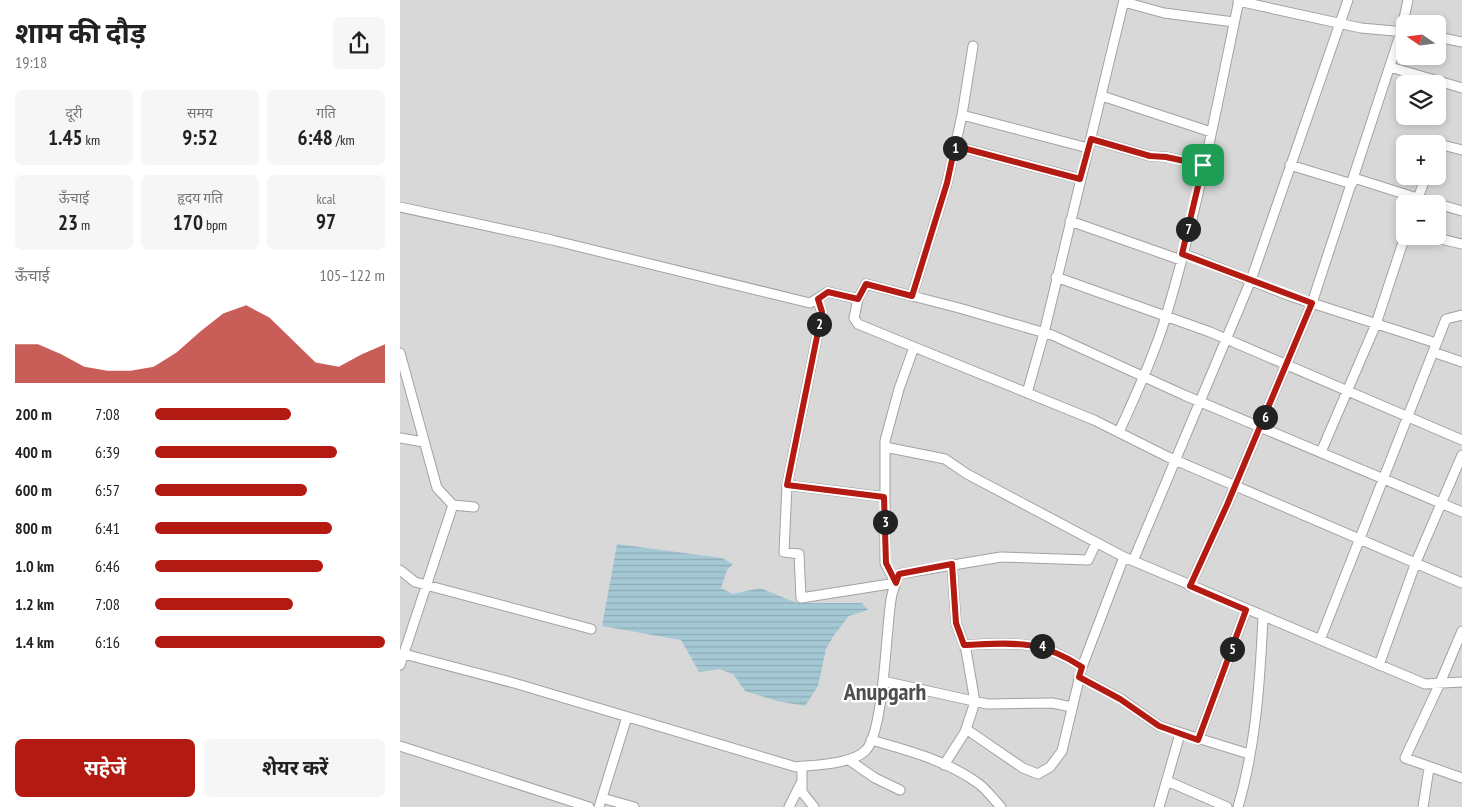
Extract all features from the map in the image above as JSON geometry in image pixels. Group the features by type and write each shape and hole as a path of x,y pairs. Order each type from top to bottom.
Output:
{"street":[{"path":"1119,432 1144,377 1166,317 1211,132 1239,0 1361,28 1396,31"},
{"path":"966,729 1023,768 1038,774 1050,767 1062,751 1081,672 1129,559 1176,460 1251,280 1348,0"},
{"path":"1406,15 1408,0"},
{"path":"1027,393 1044,333 1124,1 1164,13 1234,22"},
{"path":"1446,39 1462,42"},
{"path":"912,296 947,183 962,115 973,46"},
{"path":"1190,586 1261,426 1312,303 1396,51"},
{"path":"1390,67 1462,88"},
{"path":"1102,96 1211,132"},
{"path":"962,115 1150,156 1166,157 1203,165"},
{"path":"955,146 1080,179"},
{"path":"1446,146 1462,150"},
{"path":"1290,164 1353,180 1399,195"},
{"path":"400,207 552,240 810,303 828,292 858,299"},
{"path":"1446,207 1462,211"},
{"path":"1070,221 1251,280 1376,324 1434,347 1462,362"},
{"path":"1446,240 1462,244"},
{"path":"1321,452 1376,324 1402,245"},
{"path":"1056,277 1226,339 1462,440"},
{"path":"1462,512 1044,333 866,284 858,299 854,318 858,324 1119,432 1176,460 1462,583"},
{"path":"818,299 822,312 787,485 784,552 799,554 800,598 896,583"},
{"path":"1320,640 1358,538 1446,319 1462,315"},
{"path":"896,583 886,563 885,448 899,389 914,347"},
{"path":"401,359 437,488 453,505 474,507"},
{"path":"400,438 424,442"},
{"path":"885,448 945,460 967,474 1129,559 1379,665 1426,684 1462,682"},
{"path":"1379,665 1416,562 1462,455"},
{"path":"787,485 884,497"},
{"path":"453,505 402,659 627,717 796,767 850,760 866,750 871,740 883,680 891,598 899,574 1001,557 1088,560 1096,542"},
{"path":"944,765 966,729 974,702 964,645 956,623 952,564"},
{"path":"400,570 415,582 591,629"},
{"path":"1198,740 1246,610"},
{"path":"1238,807 1246,781 1260,691 1263,617"},
{"path":"1462,631 1405,758 1462,778"},
{"path":"964,645 1008,643 1042,646 1065,657 1081,672 1159,726 1198,740 1249,754"},
{"path":"883,680 987,704 1052,703 1072,708"},
{"path":"599,807 627,717"},
{"path":"1159,807 1180,734"},
{"path":"871,740 912,752 944,765 980,784 1001,807"},
{"path":"400,746 589,807"},
{"path":"850,760 875,778 900,790"},
{"path":"802,766 802,792 814,807"},
{"path":"1422,807 1429,768"},
{"path":"789,807 802,781"},
{"path":"1167,781 1227,807"},
{"path":"602,798 634,807"}],"shaded area":[{"path":"400,0 1462,0 1462,807 400,807"}],"water":[{"path":"617,544 722,558 733,564 727,570 721,588 733,594 760,588 797,603 862,603 868,610 849,616 834,635 826,649 818,686 805,706 777,701 745,691 733,674 719,669 699,672 681,640 602,626"}],"district":[{"name":"Anupgarh","path":"885,691"}],"route":[{"path":"1091,139 1150,156 1166,157 1203,165 1182,254 1312,303 1227,505 1190,586 1246,610 1198,740 1159,726 1120,699 1079,677 1082,667 1042,646 1008,643 964,645 956,623 952,564 899,574 896,583 886,563 884,497 787,485 822,312 818,299 828,292 858,299 866,284 912,296 947,183 955,146 1080,179 1091,139"}]}
